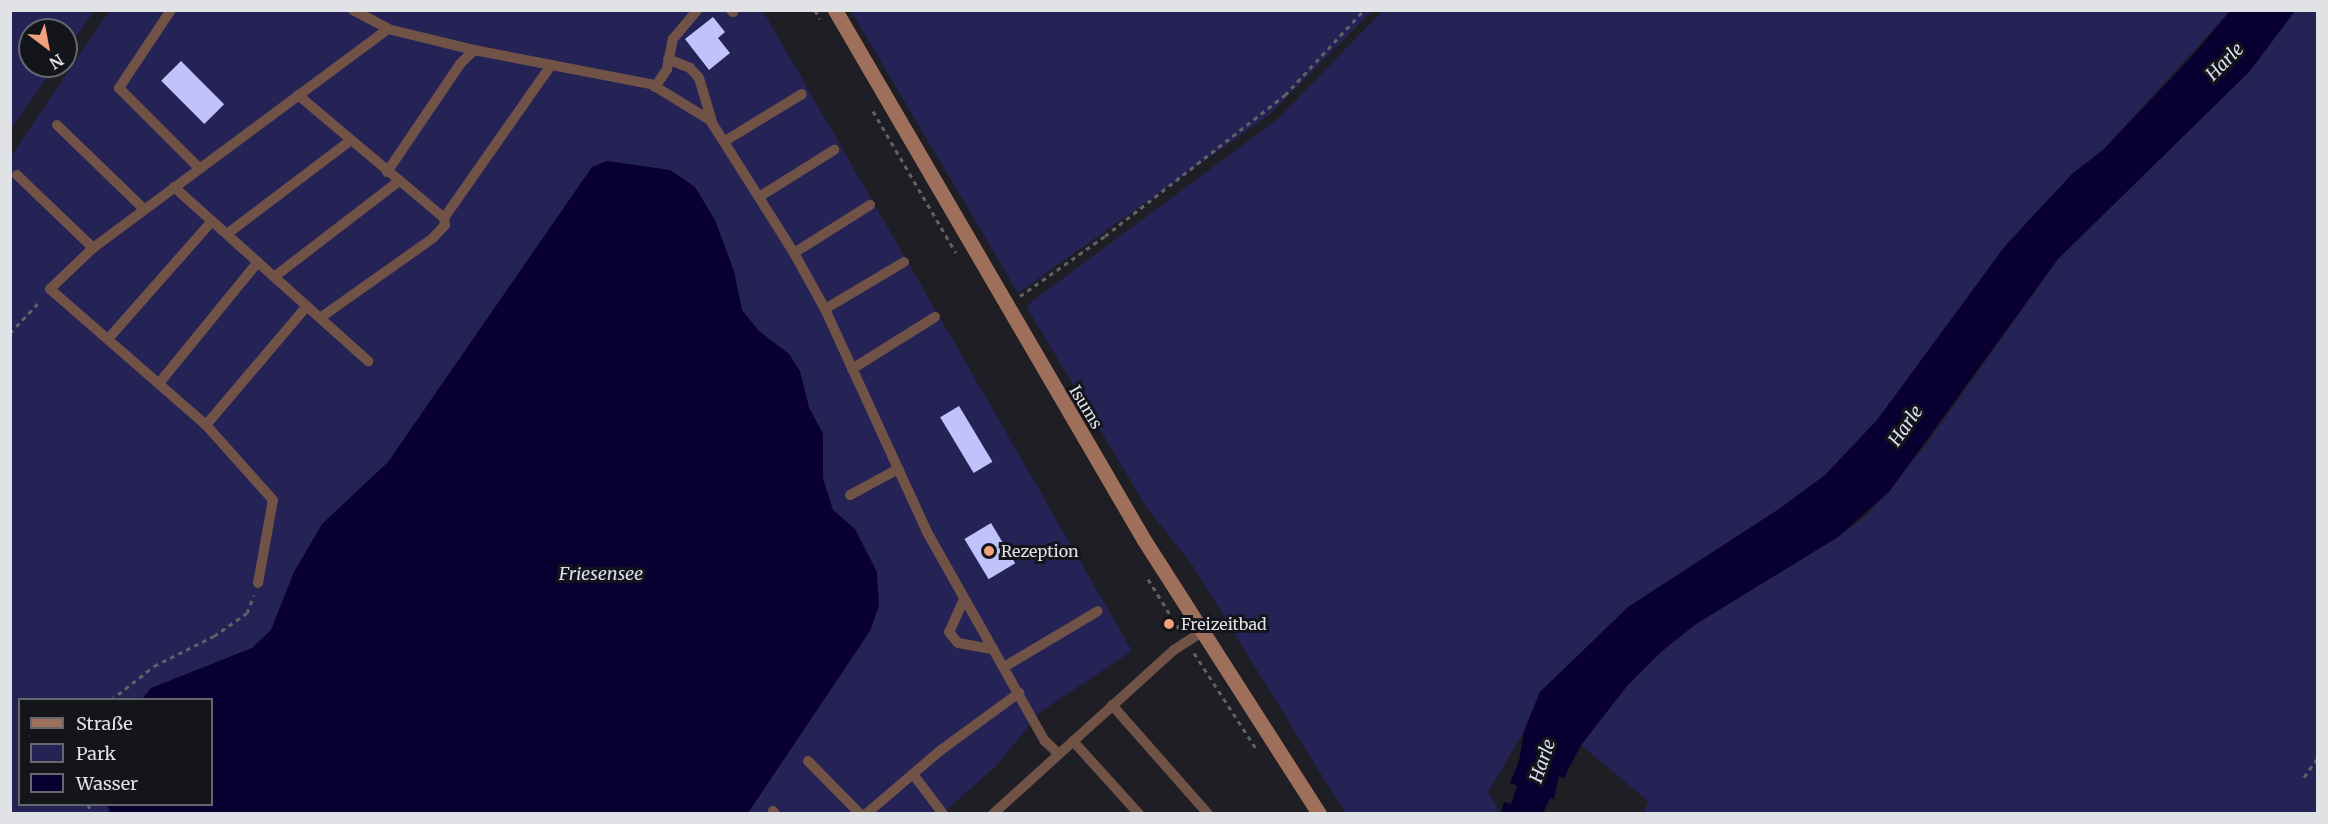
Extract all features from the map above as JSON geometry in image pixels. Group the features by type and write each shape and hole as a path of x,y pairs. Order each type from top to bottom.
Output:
{"main road":[{"name":"Isums","path":"835,10 1004,304 1202,632 1319,813"}],"lane":[{"path":"171,10 118,88 199,168"},
{"path":"353,10 388,29 474,50 604,73 656,87 714,126"},
{"path":"656,87 667,69 668,59 679,28 697,10"},
{"path":"258,583 273,500 206,425 160,382 50,289 93,248 388,29"},
{"path":"387,172 460,64 474,50"},
{"path":"668,59 690,68 699,78 714,126 794,253 825,309 927,532 1045,741 1058,753"},
{"path":"444,218 551,65"},
{"path":"725,141 802,94"},
{"path":"298,95 444,218 445,225 433,238 320,318"},
{"path":"57,125 144,209"},
{"path":"226,234 350,141"},
{"path":"759,197 834,150"},
{"path":"17,175 93,248"},
{"path":"274,277 399,181"},
{"path":"174,187 368,361"},
{"path":"794,253 870,205"},
{"path":"108,339 212,221"},
{"path":"160,382 258,262"},
{"path":"825,309 904,262"},
{"path":"206,425 307,306"},
{"path":"852,369 935,317"},
{"path":"850,495 898,469"},
{"path":"964,598 949,632 958,643 993,648"},
{"path":"1004,667 1098,611"},
{"path":"993,813 1174,650 1202,632"},
{"path":"866,813 1019,693"},
{"path":"1112,705 1206,813"},
{"path":"1073,741 1139,813"},
{"path":"808,761 860,813"},
{"path":"913,774 943,813"}],"path":[{"path":"1004,304 1105,236 1285,95 1364,10"},
{"path":"10,333 50,289"},
{"path":"112,698 154,666 214,636 247,613 258,583"},
{"path":"2304,777 2318,758"}],"green space":[{"path":"11,10 94,11 78,34 78,18 18,18 18,78 47,78 11,129"},
{"path":"109,11 763,11 1132,651 1040,712 996,766 943,813 10,813 11,156 64,78 78,78 78,57"},
{"path":"851,11 1372,11 1269,115 1018,293"},
{"path":"1382,11 2230,11 2103,150 2072,174 1877,420 1825,475 1779,509 1629,607 1540,692 1524,731 1488,792 1500,813 1345,813 1191,563 1147,508 1026,306 1280,117"},
{"path":"2295,11 2317,11 2317,813 1644,813 1648,801 1581,745 1627,686 1662,651 1696,624 1838,537 1867,515 1926,445 2058,259 2249,72"}],"water":[{"name":"Harle","path":"2230,11 2295,11 2249,72 2058,259 1889,492 1838,537 1696,624 1662,651 1627,686 1581,745 1564,778 1559,776 1554,799 1550,798 1543,813 1501,813 1504,802 1511,804 1517,786 1510,783 1519,761 1524,731 1540,692 1628,607 1779,509 1825,475 1877,420 2005,246 2072,174 2103,150 2193,55"},
{"name":"Friesensee","path":"607,161 670,170 695,187 715,220 734,271 742,310 759,331 789,354 800,371 809,407 823,434 823,478 833,510 855,529 877,572 879,605 870,631 748,813 110,813 107,806 213,806 213,698 143,698 151,688 252,648 271,630 294,572 322,524 388,462 592,167"}],"building":[{"path":"713,17 725,32 718,38 730,53 709,70 685,39"},
{"path":"181,61 224,104 204,124 161,81"},
{"path":"959,406 992,462 974,473 940,417"},
{"name":"Rezeption","path":"991,523 1015,563 989,579 964,539"}],"place":[{"name":"Rezeption","path":"989,551"},
{"name":"Freizeitbad","path":"1169,624"}]}
